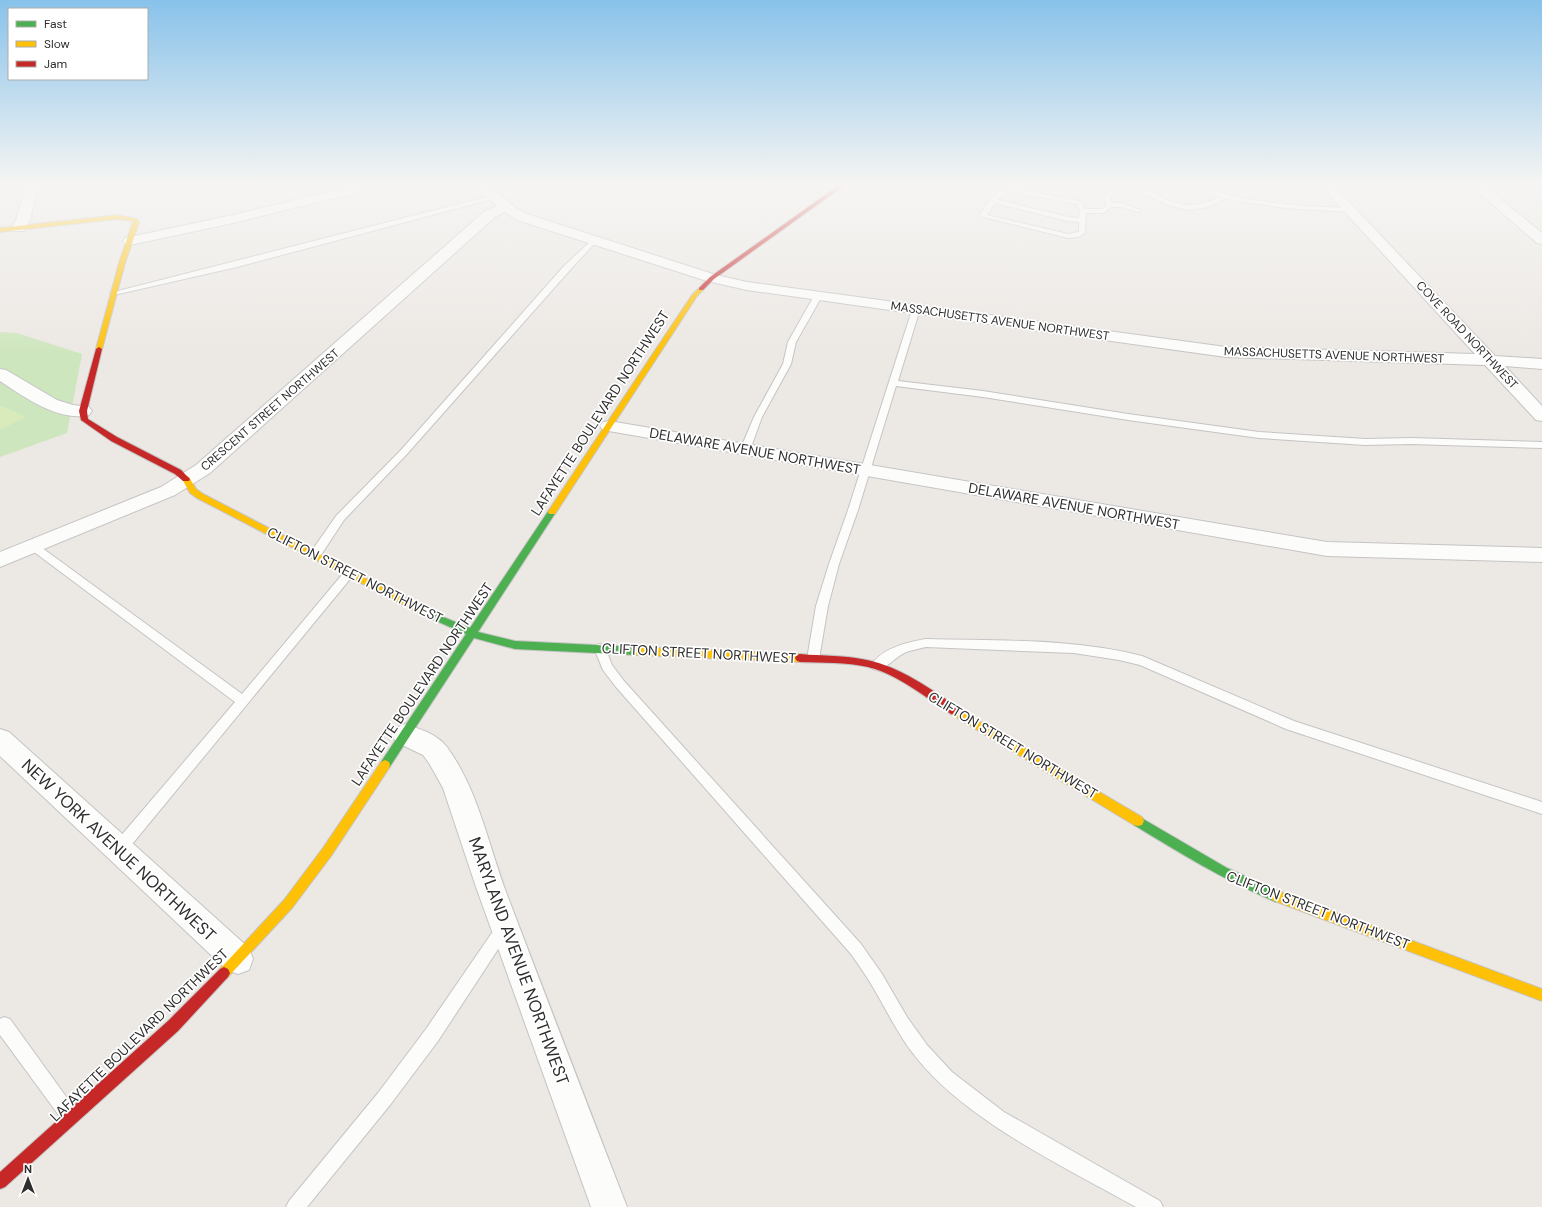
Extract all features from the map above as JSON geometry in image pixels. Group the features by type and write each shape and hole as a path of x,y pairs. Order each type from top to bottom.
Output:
{"street":[{"path":"0,374 66,410 83,411 114,293 130,241"},
{"name":"CRESCENT STREET NORTHWEST","path":"0,560 168,491 203,469 459,241"},
{"name":"MASSACHUSETTS AVENUE NORTHWEST","path":"599,241 712,278 747,286 1244,354 1490,360 1542,364"},
{"name":"LAFAYETTE BOULEVARD NORTHWEST","path":"0,1182 72,1119 173,1026 238,959 288,904 322,858 405,735 695,295 712,278 763,241"},
{"name":"COVE ROAD NORTHWEST","path":"1379,241 1542,416"},
{"name":"CLIFTON STREET NORTHWEST","path":"83,411 85,420 91,425 114,439 178,472 187,480 193,491 200,496 425,612 472,633 502,644 813,658 861,662 877,666 899,675 1224,873 1254,888 1542,995"},
{"name":"DELAWARE AVENUE NORTHWEST","path":"609,426 1327,549 1542,555"},
{"name":"MARYLAND AVENUE NORTHWEST","path":"405,735 423,742 437,753 447,768 465,810 484,873 609,1207"},
{"name":"NEW YORK AVENUE NORTHWEST","path":"0,740 238,959"}],"lane":[{"path":"114,293 334,241"},
{"path":"315,555 340,518 404,452 567,268 594,241"},
{"path":"745,450 758,417 787,364 792,342 818,296"},
{"path":"813,658 822,606 834,564 866,470 916,309"},
{"path":"893,383 983,394 1128,417 1258,435 1365,442 1411,441 1542,445"},
{"path":"34,546 242,701"},
{"path":"119,849 350,573"},
{"path":"877,666 896,650 926,643 1074,649 1119,655 1142,661 1172,673 1290,725 1542,808"},
{"path":"600,648 607,667 620,684 710,787 856,949 877,980 901,1022 921,1051 946,1078 998,1118 1154,1207"},
{"path":"295,1207 384,1099 432,1035 504,926"},
{"path":"0,1027 4,1025 72,1119"}],"green space":[{"path":"0,332 17,333 82,354 67,433 0,457"},
{"path":"3,406 25,417 0,430 0,407"}],"traffic: fast":[{"path":"385,765 552,512"},
{"path":"428,614 479,636 515,645 636,651"},
{"path":"1138,821 1223,871 1258,889 1276,896"}],"traffic: slow":[{"path":"99,349 122,263 130,241"},
{"path":"552,512 695,295 701,289"},
{"path":"186,479 193,491 200,496 428,614"},
{"path":"636,651 800,658"},
{"path":"955,711 1138,821"},
{"path":"224,973 288,904 327,852 385,765"},
{"path":"1276,896 1542,995"}],"traffic: jam":[{"path":"701,289 712,278 763,241"},
{"path":"99,349 83,411 85,420 114,439 178,472 186,479"},
{"path":"800,658 849,660 877,666 907,680 955,711"},
{"path":"0,1182 173,1026 224,973"}]}
